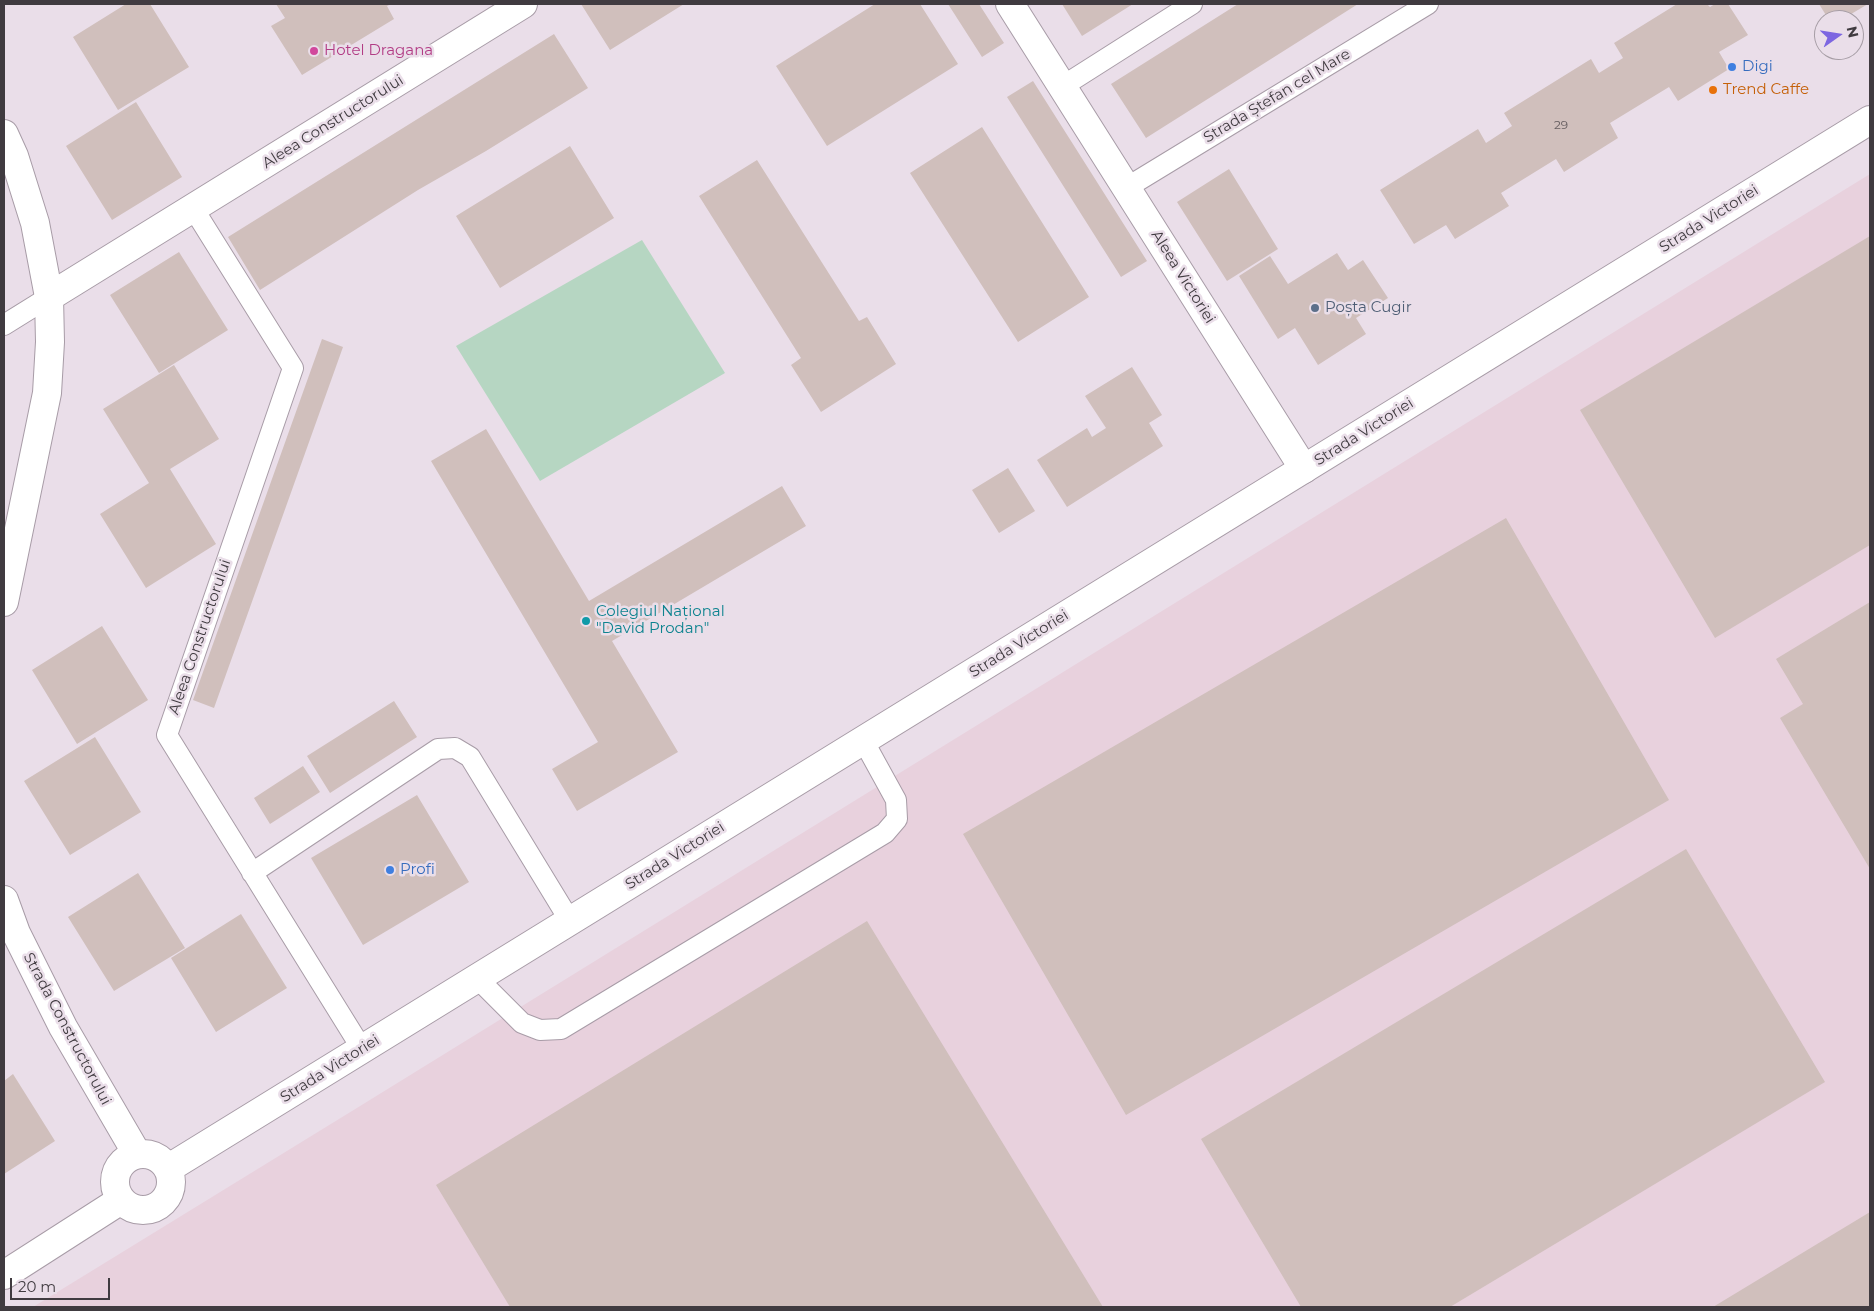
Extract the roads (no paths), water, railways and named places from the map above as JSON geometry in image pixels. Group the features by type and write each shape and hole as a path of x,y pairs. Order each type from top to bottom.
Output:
{"main road":[{"name":"Aleea Constructorului","path":"49,297 523,4"},
{"name":"Aleea Victoriei","path":"1010,4 1304,469"},
{"name":"Strada Victoriei","path":"169,1168 1870,120"},
{"path":"4,134 14,156 35,223 49,297 50,342 47,393 12,525 4,602"},
{"name":"Strada Constructorului","path":"4,900 16,933 63,1027 137,1154"},
{"path":"137,1154 156,1156 169,1168 172,1177 172,1187 169,1196 156,1208 146,1211 128,1207 116,1192 116,1173 125,1161 137,1154"},
{"path":"4,1275 121,1200"}],"lane":[{"path":"1063,86 1192,4"},
{"name":"Strada Ștefan cel Mare","path":"1126,188 1428,4"},
{"name":"Aleea Constructorului","path":"193,208 293,368 167,735 362,1049"},
{"path":"4,326 49,297"},
{"path":"477,978 522,1023 540,1030 561,1029 885,833 897,819 896,800 863,740"},
{"path":"252,872 438,749 454,748 470,757 570,921"}],"place":[{"name":"Hotel Dragana","path":"314,51"},
{"name":"Digi","path":"1732,67"},
{"name":"Trend Caffe","path":"1713,90"},
{"name":"Poșta Cugir","path":"1315,308"},
{"name":"Colegiul Național \"David Prodan\"","path":"586,621"},
{"name":"Profi","path":"390,870"}]}
